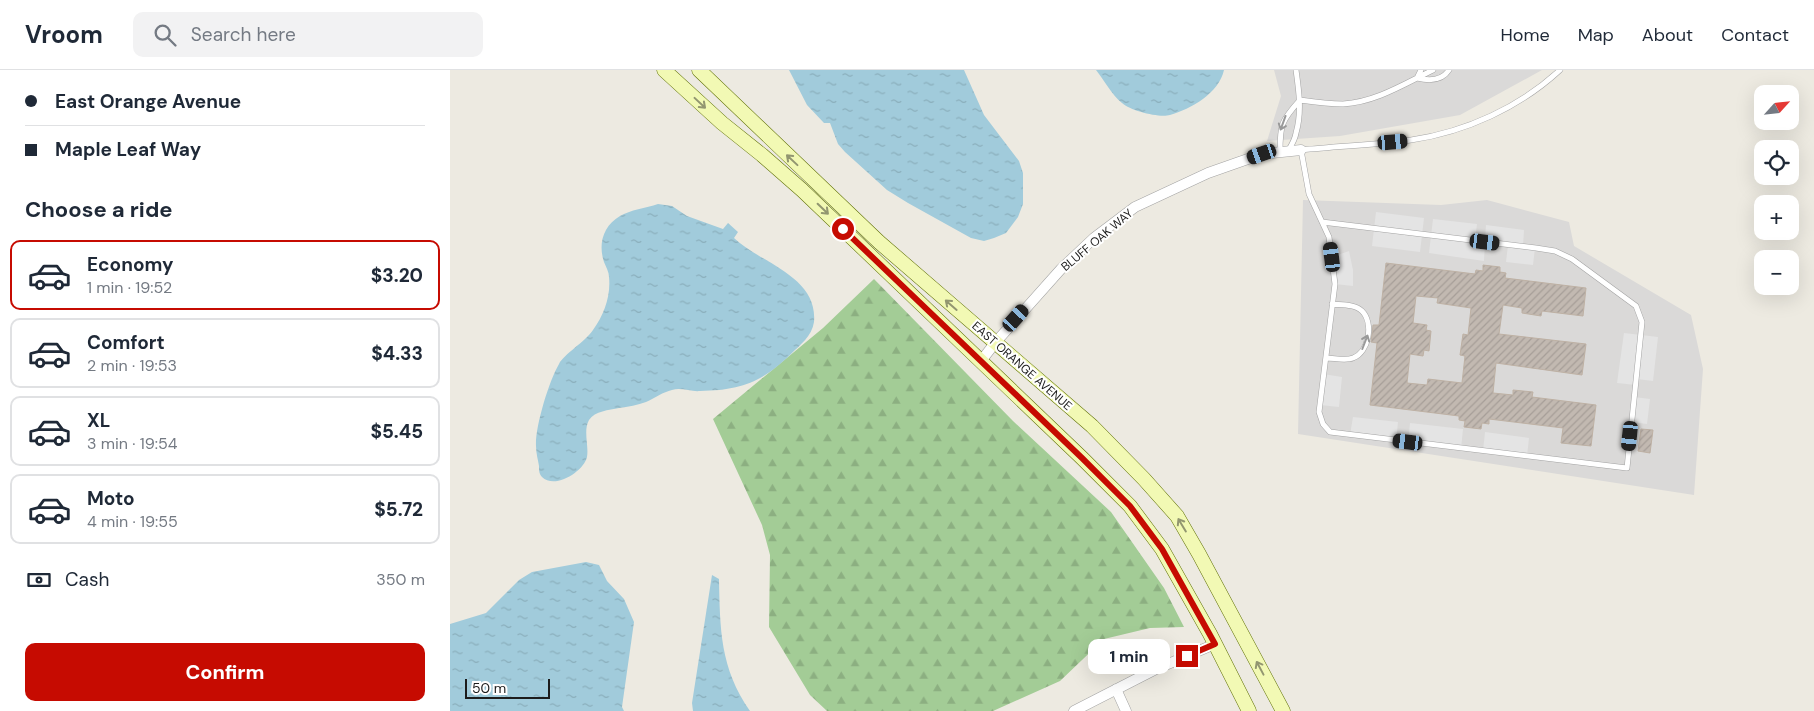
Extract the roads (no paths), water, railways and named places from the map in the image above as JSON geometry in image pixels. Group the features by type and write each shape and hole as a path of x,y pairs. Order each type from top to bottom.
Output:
{"street":[{"name":"EAST ORANGE AVENUE","path":"664,70 722,123 762,154 802,190 1130,506 1162,549 1215,644 1249,711"},
{"name":"EAST ORANGE AVENUE","path":"699,70 879,242 1092,426 1127,460 1177,516 1283,711"},
{"name":"BLUFF OAK WAY","path":"981,361 1061,269 1094,238 1135,207 1208,173 1262,154 1301,150"},
{"path":"1074,711 1154,670 1215,644"},
{"path":"1116,689 1126,711"}],"lane":[{"path":"1284,152 1296,135 1300,100 1296,70"},
{"path":"1417,78 1421,70"},
{"path":"1300,100 1342,104 1363,101 1381,96 1433,70"},
{"path":"1417,78 1428,81 1435,80 1448,73 1449,70"},
{"path":"1322,222 1555,251 1572,259 1636,306 1642,322 1627,468 1330,432 1323,424 1319,412 1335,284 1329,237 1322,222 1309,194 1301,150 1412,140 1456,130 1494,115 1525,98 1560,70"},
{"path":"1284,152 1280,131 1283,122 1300,100"},
{"path":"1326,358 1352,359 1365,346 1369,333 1368,320 1362,311 1353,306 1332,304"}],"water":[{"path":"789,70 964,70 984,115 1019,161 1023,173 1023,204 1018,217 1006,233 984,241 971,238 887,190 838,144 830,123 824,123 807,105"},
{"path":"1096,70 1224,70 1216,86 1203,99 1187,109 1170,115 1159,116 1126,106 1115,96"},
{"path":"658,204 672,206 687,216 723,229 728,223 738,232 734,238 785,272 807,293 813,306 813,327 805,340 780,364 750,383 727,389 697,391 675,389 643,403 598,413 587,424 587,457 581,468 561,480 548,480 542,477 540,473 536,451 540,416 551,381 559,364 597,324 606,305 609,284 608,273 602,255 603,236 609,225 620,216"},
{"path":"586,562 599,565 607,581 624,599 634,622 622,707 624,711 450,711 450,624 486,613 519,580 532,572"},
{"path":"712,575 719,579 721,631 727,664 740,695 750,711 693,711 692,703"}]}
